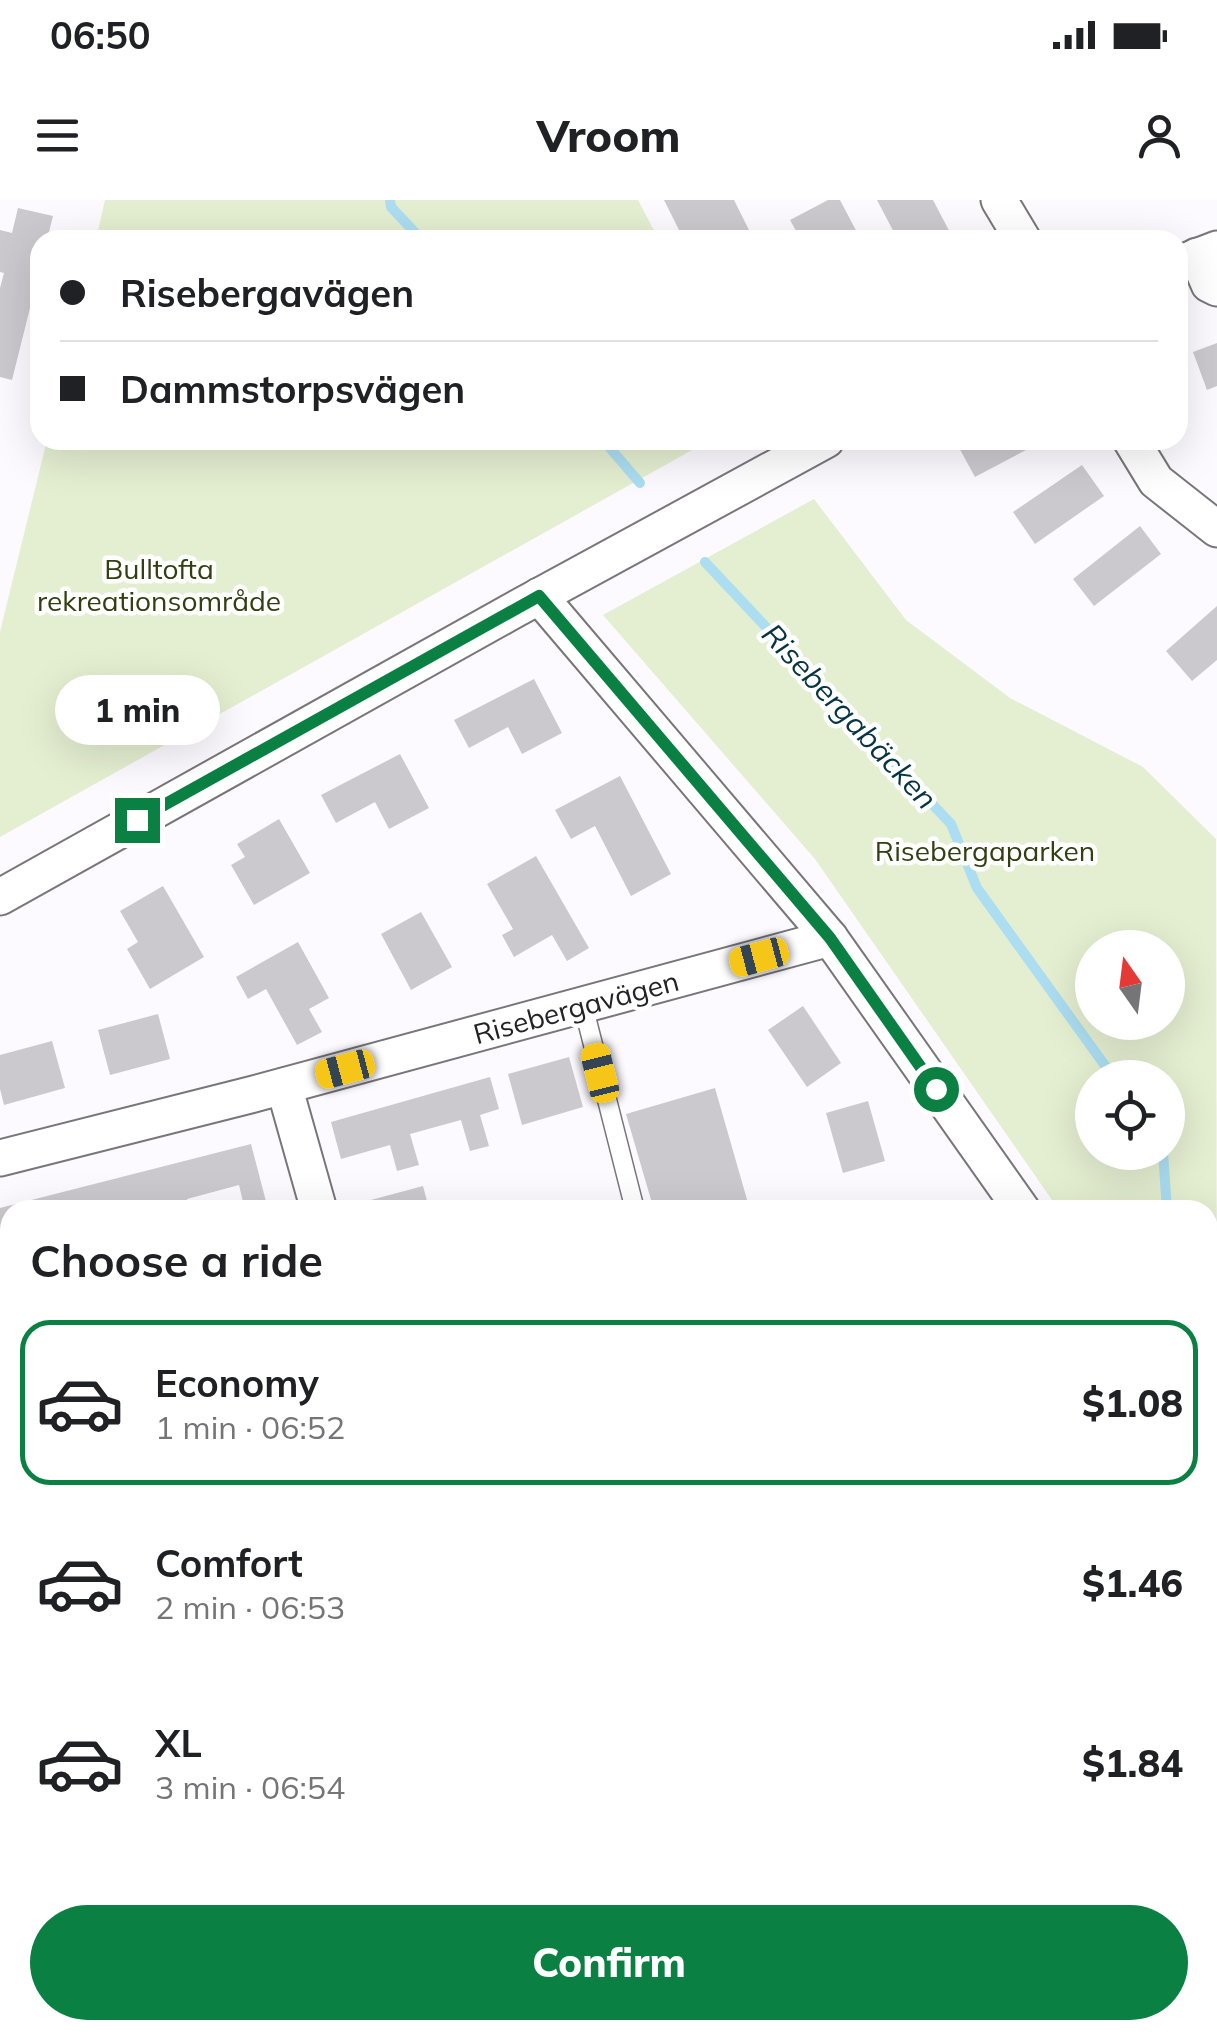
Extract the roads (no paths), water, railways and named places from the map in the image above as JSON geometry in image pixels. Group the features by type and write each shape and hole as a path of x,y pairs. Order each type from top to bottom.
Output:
{"street":[{"path":"999,200 1018,230"},
{"path":"1197,257 1209,284 1217,288"},
{"path":"0,897 808,450"},
{"path":"1137,450 1156,480 1217,529"},
{"path":"539,596 830,938 1015,1200"},
{"name":"Risebergavägen","path":"0,1158 284,1086 830,938"},
{"path":"284,1086 316,1200"}],"lane":[{"path":"582,1005 632,1200"}],"waterway":[{"path":"390,200 391,207 413,230"},
{"path":"612,450 640,483"},
{"name":"Risebergabäcken","path":"705,562 951,824 977,888 1101,1060"},
{"name":"Risebergabäcken","path":"1164,1170 1166,1200"}],"park label":[{"name":"Bulltofta rekreationsområde","path":"159,584"},
{"name":"Risebergaparken","path":"985,850"}]}
